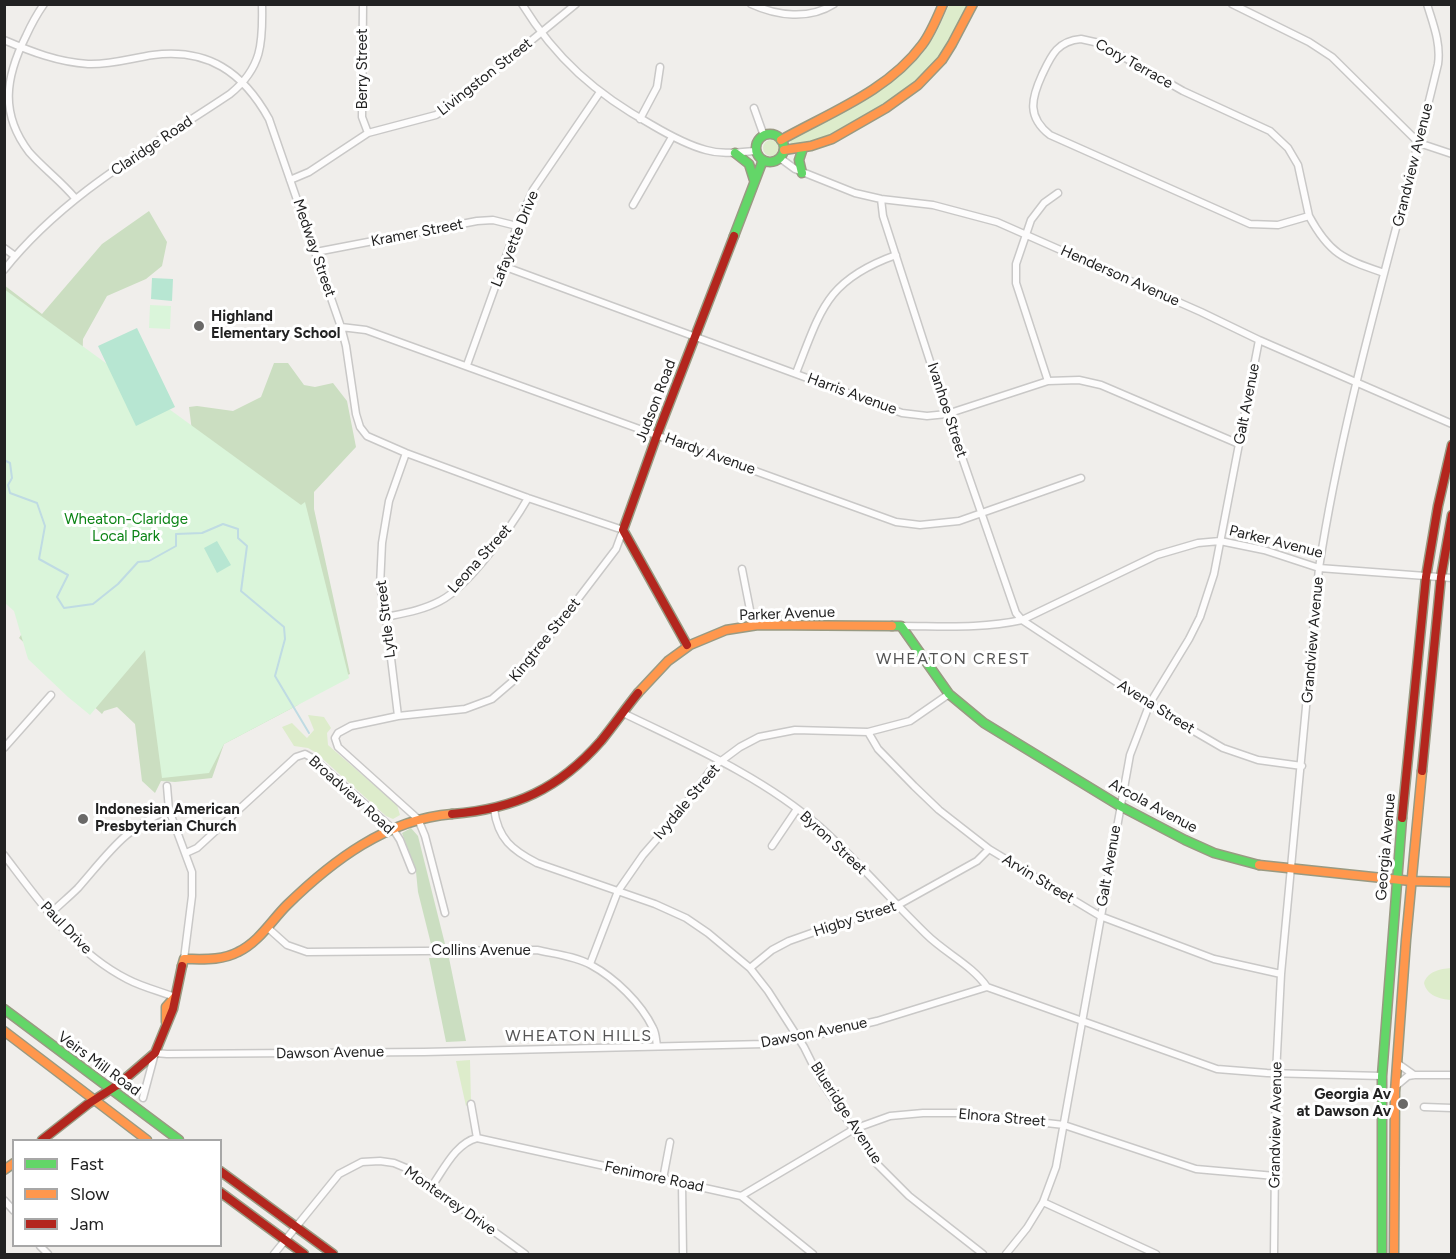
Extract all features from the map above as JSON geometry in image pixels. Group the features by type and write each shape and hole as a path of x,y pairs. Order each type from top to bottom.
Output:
{"street":[{"path":"44,4 12,66 7,91 11,123 29,151 75,198"},
{"name":"Claridge Road","path":"4,270 51,219 75,198 230,94 244,82 255,66 262,45 262,4"},
{"name":"Berry Street","path":"363,4 362,117 368,133"},
{"path":"522,4 540,34 576,72 600,92 640,119 672,137 705,150 735,153 756,151"},
{"name":"Livingston Street","path":"290,180 309,172 368,133 436,116 576,4"},
{"path":"752,4 768,12 797,16 828,8 834,4"},
{"path":"781,140 894,75 930,34 943,4"},
{"path":"781,140 772,134 764,136 757,142 756,151 763,160 772,162 782,154 823,143 907,96 929,77 950,50 973,4"},
{"path":"1232,4 1309,42 1332,57 1419,143 1452,154"},
{"name":"Grandview Avenue","path":"1274,1254 1276,1074 1281,974 1319,568 1329,507 1356,383 1440,54 1426,4"},
{"name":"Medway Street","path":"4,40 57,60 88,64 181,54 203,58 218,64 244,82 269,119 316,252 342,327 356,414 360,427 367,436 406,453 528,498 623,530"},
{"name":"Cory Terrace","path":"1309,216 1278,225 1250,224 1050,135 1036,119 1033,103 1035,92 1053,51 1069,41 1093,40 1183,91 1265,128 1282,141 1298,165 1309,216 1322,239 1338,254 1355,263 1384,273"},
{"path":"640,119 657,87 660,67"},
{"name":"Lafayette Drive","path":"466,365 517,226 533,190 600,92"},
{"path":"754,108 764,136"},
{"path":"633,205 672,137"},
{"path":"781,140 782,154"},
{"path":"802,172 799,160 803,148"},
{"path":"735,153 744,157 749,163 754,182"},
{"name":"Henderson Avenue","path":"782,154 785,163 802,172 855,192 881,199 933,205 966,213 1026,235 1356,383 1452,423"},
{"name":"Judson Road","path":"623,530 657,435 763,160"},
{"path":"1048,381 1016,283 1016,264 1034,215 1044,203 1058,193"},
{"name":"Ivanhoe Street","path":"881,199 883,216 947,414 1016,613 1022,620"},
{"name":"Kramer Street","path":"316,252 477,221 493,220 517,226"},
{"path":"4,248 15,256"},
{"path":"796,373 817,319 841,284 856,272 896,255"},
{"name":"Harris Avenue","path":"503,266 902,413 927,416 947,414 1048,381 1078,380 1101,385 1239,444"},
{"name":"Hardy Avenue","path":"342,327 366,330 466,365 896,522 920,525 942,524 982,514 1081,478"},
{"name":"Galt Avenue","path":"1006,1254 1027,1228 1043,1202 1056,1167 1130,755 1150,703 1200,617 1214,574 1259,340"},
{"name":"Georgia Avenue","path":"1382,1254 1382,1076 1396,879 1426,577 1438,506 1452,445"},
{"name":"Lytle Street","path":"398,716 380,586 382,543 390,501 406,453"},
{"name":"Leona Street","path":"386,617 418,610 441,601 456,591 512,525 528,498"},
{"name":"Georgia Avenue","path":"1394,1254 1395,1097 1411,881 1441,577 1452,515"},
{"path":"623,530 687,645"},
{"name":"Kingtree Street","path":"335,738 351,726 398,716 465,709 492,699 520,675 616,549 623,530"},
{"name":"Parker Avenue","path":"184,959 211,960 237,953 252,944 283,908 320,874 361,847 406,822 494,809 532,795 563,777 590,753 654,672 687,645 718,632 753,625 969,627 1002,624 1022,620 1157,555 1198,543 1220,541 1264,550 1319,568 1452,578"},
{"path":"742,569 753,625"},
{"name":"Avena Street","path":"1022,620 1223,748 1258,760 1302,766"},
{"name":"Arcola Avenue","path":"901,626 949,694 984,723 1120,806 1214,853 1262,866 1292,870 1411,881 1452,882"},
{"name":"Ivydale Street","path":"590,964 618,891 643,855 676,817 714,767 740,747 759,736 795,729 868,732 910,721 949,694"},
{"path":"4,748 51,695"},
{"name":"Byron Street","path":"623,713 722,761 797,809 827,833 928,936 979,976 987,987"},
{"name":"Arvin Street","path":"868,732 878,749 939,810 989,849 1100,916 1214,959 1281,974"},
{"name":"Broadview Road","path":"335,738 338,747 418,819 425,836 445,913"},
{"name":"Broadview Road","path":"186,853 196,848 296,757 304,754 314,759 393,829 412,870"},
{"path":"142,1098 155,1053 173,1009 184,959 192,896 192,872 169,810 167,786"},
{"name":"Blueridge Avenue","path":"494,809 495,821 501,835 520,854 656,904 686,918 750,968 768,991 804,1047 820,1079 875,1162 909,1196 983,1254"},
{"path":"772,846 797,809"},
{"path":"50,914 75,891 122,837 150,817 169,810"},
{"name":"Higby Street","path":"750,968 772,950 789,942 898,905 977,861 989,849"},
{"name":"Paul Drive","path":"4,855 71,938 104,965 128,980 175,997"},
{"name":"Collins Avenue","path":"268,928 287,945 307,952 537,950 563,955 590,964 615,983 640,1008 654,1029 657,1046"},
{"path":"987,987 1216,1069 1276,1074 1382,1076 1397,1063 1414,1075"},
{"name":"Dawson Avenue","path":"155,1053 424,1052 745,1045 798,1039 877,1021 987,987"},
{"name":"Veirs Mill Road","path":"4,1009 178,1139"},
{"name":"Veirs Mill Road","path":"4,1031 146,1139"},
{"path":"43,1139 110,1090 155,1053"},
{"path":"1396,1086 1408,1076 1452,1075"},
{"path":"1382,1076 1395,1097"},
{"path":"432,1186 467,1140 477,1138 471,1104"},
{"path":"1424,1107 1452,1108"},
{"name":"Elnora Street","path":"741,1196 854,1129 890,1116 923,1113 958,1113 1064,1125 1196,1169 1275,1176"},
{"name":"Fenimore Road","path":"477,1138 741,1196 813,1254"},
{"path":"663,1179 670,1142"},
{"name":"Monterrey Drive","path":"274,1254 339,1174 362,1162 380,1161 394,1163 432,1186 525,1254"},
{"path":"222,1173 293,1229 333,1254"},
{"path":"682,1184 683,1254"},
{"path":"222,1194 304,1254"},
{"path":"1043,1202 1156,1254"}],"green space":[{"path":"949,5 970,5 949,47 924,76 894,99 826,138 791,146 790,139 865,99 900,75 928,46"},
{"path":"771,140 779,148 771,156 763,148"},
{"name":"Wheaton-Claridge Local Park","path":"149,211 167,242 162,266 146,279 107,296 83,339 82,368 193,439 189,407 233,411 261,397 274,363 288,363 304,385 315,387 333,383 347,401 356,447 314,492 314,509 350,674 307,691 298,705 224,744 212,778 175,782 161,781 155,793 142,781 135,724 117,707 104,711 102,714 19,638 29,623 4,599 4,285 42,314 102,244"},
{"path":"152,278 173,279 172,301 151,299"},
{"name":"Wheaton-Claridge Local Park","path":"4,289 301,505 305,502 349,678 224,744 209,773 162,778 145,650 90,715 28,659 14,611 5,603"},
{"path":"150,305 171,306 170,329 149,328"},
{"path":"137,328 175,407 136,426 98,346"},
{"path":"217,541 231,565 217,573 204,548"},
{"path":"308,715 324,717 331,728 327,733 328,745 397,805 400,815 393,819 386,816 315,752 308,748 294,746 282,727 292,723 307,738 314,730"},
{"path":"411,828 418,836 445,944 431,944 418,892 416,872 402,833"},
{"path":"429,958 449,958 466,1041 446,1042"},
{"path":"1451,968 1451,1000 1438,998 1431,994 1424,983 1428,976 1435,971"},
{"path":"470,1060 471,1102 466,1106 456,1061"}],"waterway":[{"path":"4,460 10,463 12,478 8,485 10,493 37,503 45,526 39,559 68,575 57,597 64,608 93,604 118,584 138,562 149,561 176,546 176,534 202,533 223,524 238,529 238,538 247,546 241,591 284,627 285,639 275,676 309,733"}],"traffic: fast":[{"path":"770,134 780,138 784,148 780,158 770,162 760,158 756,148 760,138 770,134"},
{"path":"802,173 799,160 803,148"},
{"path":"735,153 749,164 754,180"},
{"path":"734,236 763,160"},
{"path":"892,626 901,626 949,694 984,723 1120,806 1185,840 1214,853 1259,865"},
{"path":"1382,1254 1382,1076 1402,818"},
{"path":"4,1009 178,1139"}],"traffic: slow":[{"path":"781,140 857,100 892,75 922,45 943,4"},
{"path":"784,150 811,146 832,139 886,108 918,85 942,60 973,4"},
{"path":"638,693 668,661 690,645 726,630 758,625 892,626"},
{"path":"1394,1254 1395,1092 1422,771"},
{"path":"182,966 184,959 218,958 232,955 245,948 259,937 287,905 323,873 342,858 383,833 405,824 452,814"},
{"path":"1259,865 1411,881 1452,882"},
{"path":"166,1022 166,1007 175,997"},
{"path":"4,1031 146,1139"},
{"path":"4,1170 12,1164"}],"traffic: jam":[{"path":"687,645 623,530 734,236"},
{"path":"1402,818 1426,577 1438,506 1452,445"},
{"path":"1422,771 1441,577 1452,515"},
{"path":"452,814 496,807 534,794 552,784 585,758 638,693"},
{"path":"43,1139 88,1104 119,1084 155,1053 173,1009 182,966"},
{"path":"222,1172 333,1254"},
{"path":"222,1193 304,1254"}],"place":[{"name":"Highland Elementary School","path":"199,326"},
{"name":"Indonesian American Presbyterian Church","path":"83,819"},
{"name":"Georgia Av at Dawson Av","path":"1403,1104"}],"district":[{"name":"WHEATON CREST","path":"953,659"},
{"name":"WHEATON HILLS","path":"579,1036"}]}
